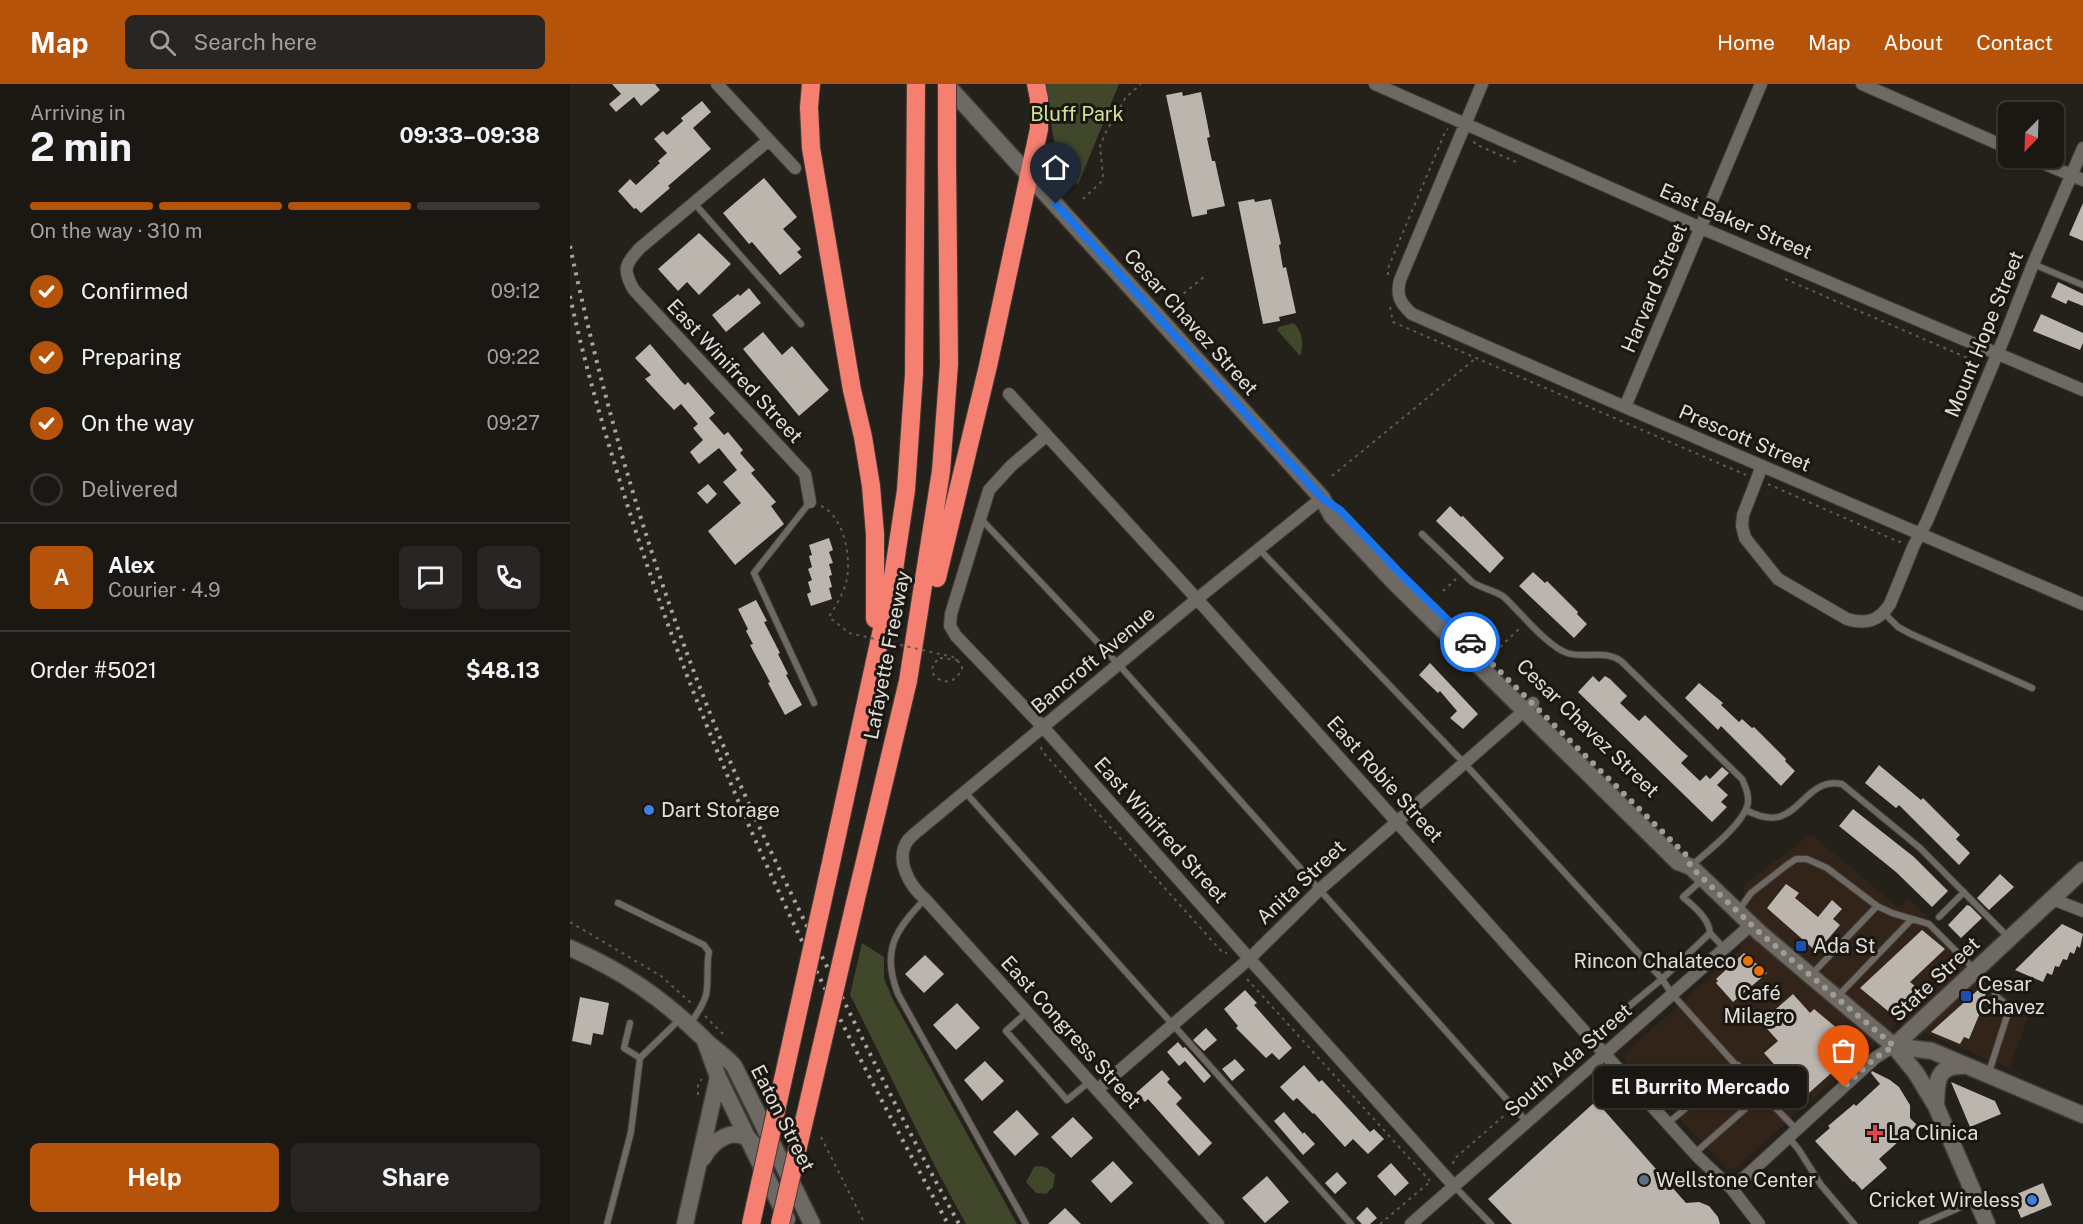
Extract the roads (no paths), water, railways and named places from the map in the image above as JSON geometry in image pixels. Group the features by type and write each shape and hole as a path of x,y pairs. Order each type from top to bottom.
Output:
{"highway":[{"path":"811,84 809,107 811,147 852,390 865,447 875,534 875,619 842,811"},
{"name":"Lafayette Freeway","path":"751,1224 892,583 906,490 914,385 916,84"},
{"name":"Lafayette Freeway","path":"780,1224 908,681 935,520 945,434 950,337 947,84"},
{"path":"908,681 932,599 988,366 1039,129 1039,99 1036,84"}],"main road":[{"name":"Cesar Chavez Street","path":"947,84 1322,498 1332,516 1393,581 1528,707 1678,862 1691,867 1704,878 1751,925 1894,1046 1916,1073 1936,1106 1988,1224"},
{"name":"State Street","path":"1894,1046 2083,870"},
{"name":"Eaton Street","path":"570,948 631,979 659,998 734,1066 812,1224"},
{"name":"Eaton Street","path":"704,1040 718,1077 789,1224"},
{"path":"1894,1046 1932,1051 2083,1116"},
{"path":"1936,1106 1938,1081 1942,1071 1951,1066 1966,1066"},
{"path":"685,1224 718,1077"},
{"path":"697,1171 707,1150 714,1142 724,1136 737,1135 749,1139 773,1161 795,1189"}],"street":[{"path":"717,84 795,168"},
{"name":"East Baker Street","path":"1375,84 1701,228 2083,390"},
{"path":"1465,123 1482,84"},
{"name":"Harvard Street","path":"1625,407 1761,84"},
{"path":"1862,84 1998,144"},
{"name":"Prescott Street","path":"1465,123 1393,300 1412,314 1482,345 2083,604"},
{"path":"694,203 769,140"},
{"name":"Mount Hope Street","path":"1884,613 1927,521 2033,264 2078,177 2083,148"},
{"path":"2056,168 2078,177"},
{"name":"East Winifred Street","path":"694,203 631,258 625,268 627,279 634,290 805,474 810,502"},
{"name":"East Robie Street","path":"1009,394 1197,599 1695,1153 1732,1189 1758,1224"},
{"name":"East Winifred Street","path":"1046,436 1011,466 989,490 951,614 950,626 956,636 1043,727 1454,1186"},
{"path":"1762,466 1743,515 1742,526 1750,546 1778,579 1847,619 1866,622 1884,613"},
{"name":"Bancroft Avenue","path":"903,862 907,841 1322,498"},
{"name":"Anita Street","path":"1094,1086 1249,959 1319,890 1528,707"},
{"name":"East Congress Street","path":"903,862 913,889 925,899 1218,1224"},
{"path":"2052,899 2083,911"},
{"name":"South Ada Street","path":"1411,1224 1751,925"},
{"name":"State Street","path":"1732,1189 1875,1058 1894,1046"}],"lane":[{"path":"694,203 801,324"},
{"path":"2033,264 2083,285"},
{"path":"810,502 754,573 814,703"},
{"path":"981,518 1119,665 1527,1122"},
{"path":"1422,534 1472,582 1504,597 1557,648 1574,654 1604,654 1621,661 1742,779 1749,801 1742,818 1691,867"},
{"path":"1259,549 1465,764 1662,978 1672,994 1762,1094 1793,1135 1799,1150 1821,1185 1854,1224"},
{"path":"1884,613 1898,627 1911,634 2032,688"},
{"path":"1746,810 1768,818 1783,817 1794,811 1820,785 1831,782 1842,784 1920,848 2010,938"},
{"path":"965,792 1351,1224"},
{"path":"1737,912 1751,893 1787,865 1796,859 1807,859 1827,868 1877,906 1929,924 1976,970"},
{"path":"1704,878 1683,897 1700,913 1710,927 1710,933 1724,948"},
{"path":"1939,917 1964,892"},
{"path":"925,899 901,926 894,942 891,975 898,994 1026,1224"},
{"path":"607,1224 631,1132 640,1058 699,1010 706,993 706,965 709,952 704,945 618,903"},
{"path":"1810,976 1877,906"},
{"path":"1837,997 1912,919"},
{"path":"1604,1028 1710,933"},
{"path":"1988,1075 2008,1013 2006,1004 1995,995"},
{"path":"1026,1013 1006,1031 1067,1100 1094,1086"},
{"path":"630,1023 624,1048 640,1058"},
{"path":"1668,1123 1738,1065"},
{"path":"1695,1153 1762,1094"},
{"name":"East Winifred Street","path":"1454,1186 1491,1224"},
{"path":"1922,1224 1977,1200"}],"railway":[{"path":"570,246 599,369 632,491 693,670 716,728 760,828 808,928 898,1109 959,1224"},
{"path":"570,296 594,394 623,491 654,586 689,680 727,773 809,956 900,1136 948,1224"}],"place":[{"name":"Dart Storage","path":"649,810"},
{"name":"Ada St","path":"1801,946"},
{"name":"Rincon Chalateco","path":"1748,961"},
{"name":"Café Milagro","path":"1759,971"},
{"name":"Cesar Chavez","path":"1966,996"},
{"name":"El Burrito Mercado","path":"1844,1087"},
{"name":"La Clinica","path":"1875,1133"},
{"name":"Wellstone Center","path":"1644,1180"},
{"name":"Cricket Wireless","path":"2032,1200"}],"park label":[{"name":"Bluff Park","path":"1077,114"}]}
